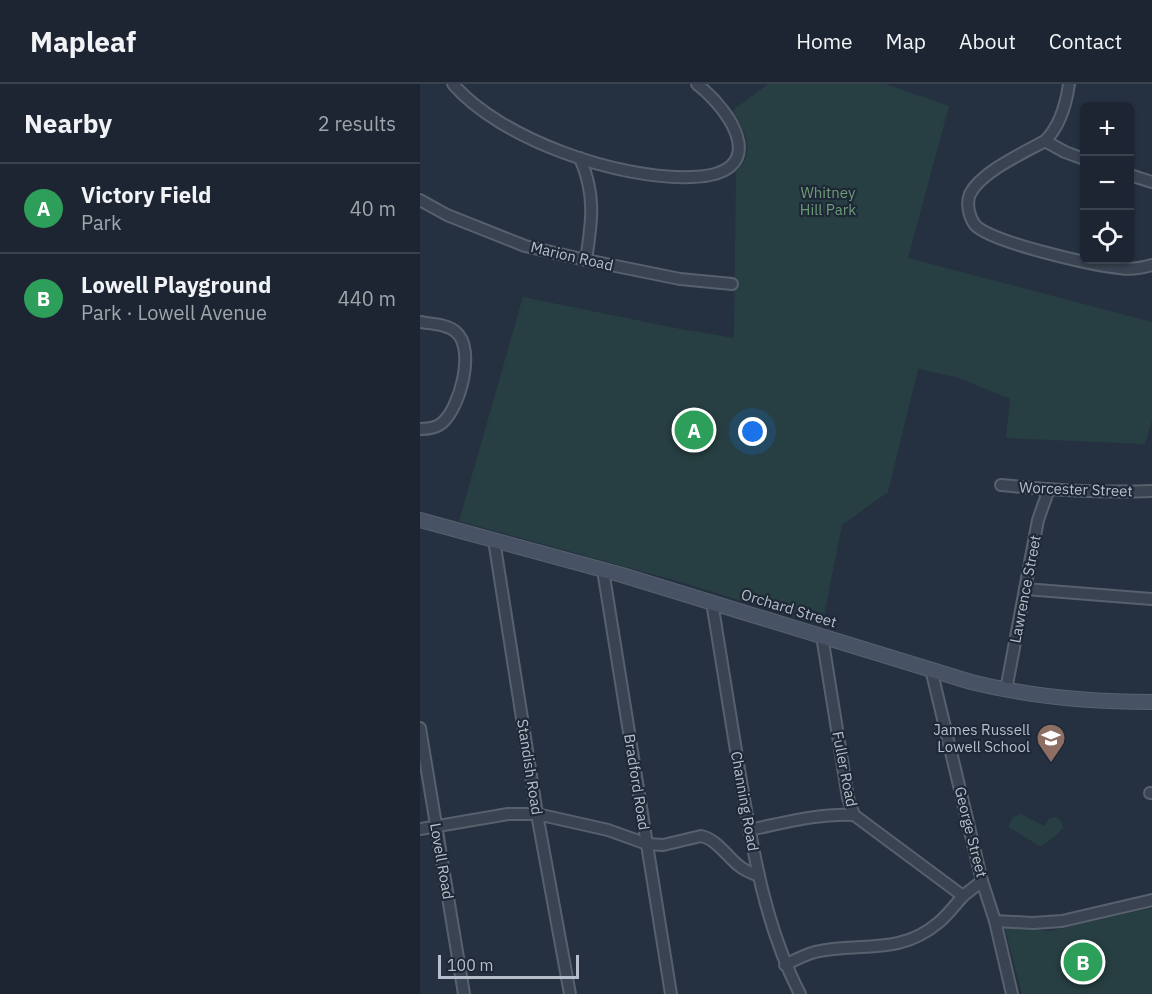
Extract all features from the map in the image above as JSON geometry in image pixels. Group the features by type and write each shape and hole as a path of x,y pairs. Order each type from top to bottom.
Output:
{"main road":[{"name":"Orchard Street","path":"420,520 603,570 1006,690 1056,698 1152,702"}],"street":[{"path":"453,84 474,105 501,123 580,158 658,175 691,177 715,174 738,159 739,141 731,123 713,99 697,84"},
{"path":"1069,84 1061,117 1052,134 1045,141 988,175 975,187 969,196 970,217 985,232 998,238 1082,261 1122,269 1152,265"},
{"path":"1045,141 1080,158"},
{"path":"580,158 588,180 592,206 586,260"},
{"path":"1134,176 1152,182"},
{"name":"Marion Road","path":"420,200 447,215 511,241 586,260 680,279 732,284"},
{"path":"420,322 443,326 456,333 464,345 466,362 459,390 449,414 440,425 420,429"},
{"name":"Worcester Street","path":"1001,485 1049,489 1152,491"},
{"name":"Lawrence Street","path":"1006,690 1038,520 1049,489"},
{"name":"Standish Road","path":"494,540 537,814 570,994"},
{"name":"Bradford Road","path":"603,570 671,994"},
{"path":"1025,589 1152,599"},
{"name":"Channing Road","path":"712,602 749,830 759,876 773,932 785,965 800,994"},
{"name":"Fuller Road","path":"822,636 848,798 854,815 963,896"},
{"name":"George Street","path":"931,669 1012,994"},
{"name":"Lovell Road","path":"420,728 464,994"},
{"path":"420,829 508,814 537,814 608,830 647,844 663,845 701,836 707,837 747,872 759,876"},
{"path":"749,830 824,815 854,815"},
{"path":"785,965 816,952 884,947 921,934 938,923 963,896 982,881"},
{"path":"995,921 1033,923 1062,921 1152,900"}],"green space":[{"name":"Whitney Hill Park","path":"768,84 886,84 949,106 908,258 1152,322 1152,420 1145,444 1006,438 1010,399 956,377 918,369 888,492 842,525 822,626 681,582 459,521 523,297 734,338 736,172 746,157 747,141 732,111"},
{"path":"1021,814 1044,826 1050,818 1056,817 1061,821 1063,828 1040,846 1010,828 1013,817"},
{"path":"1152,909 1152,994 1022,994 1005,929 1009,927 1050,931"}],"place":[{"name":"Victory Field","path":"694,430"},
{"name":"James Russell Lowell School","path":"1051,764"},
{"name":"Lowell Playground","path":"1083,962"}]}
